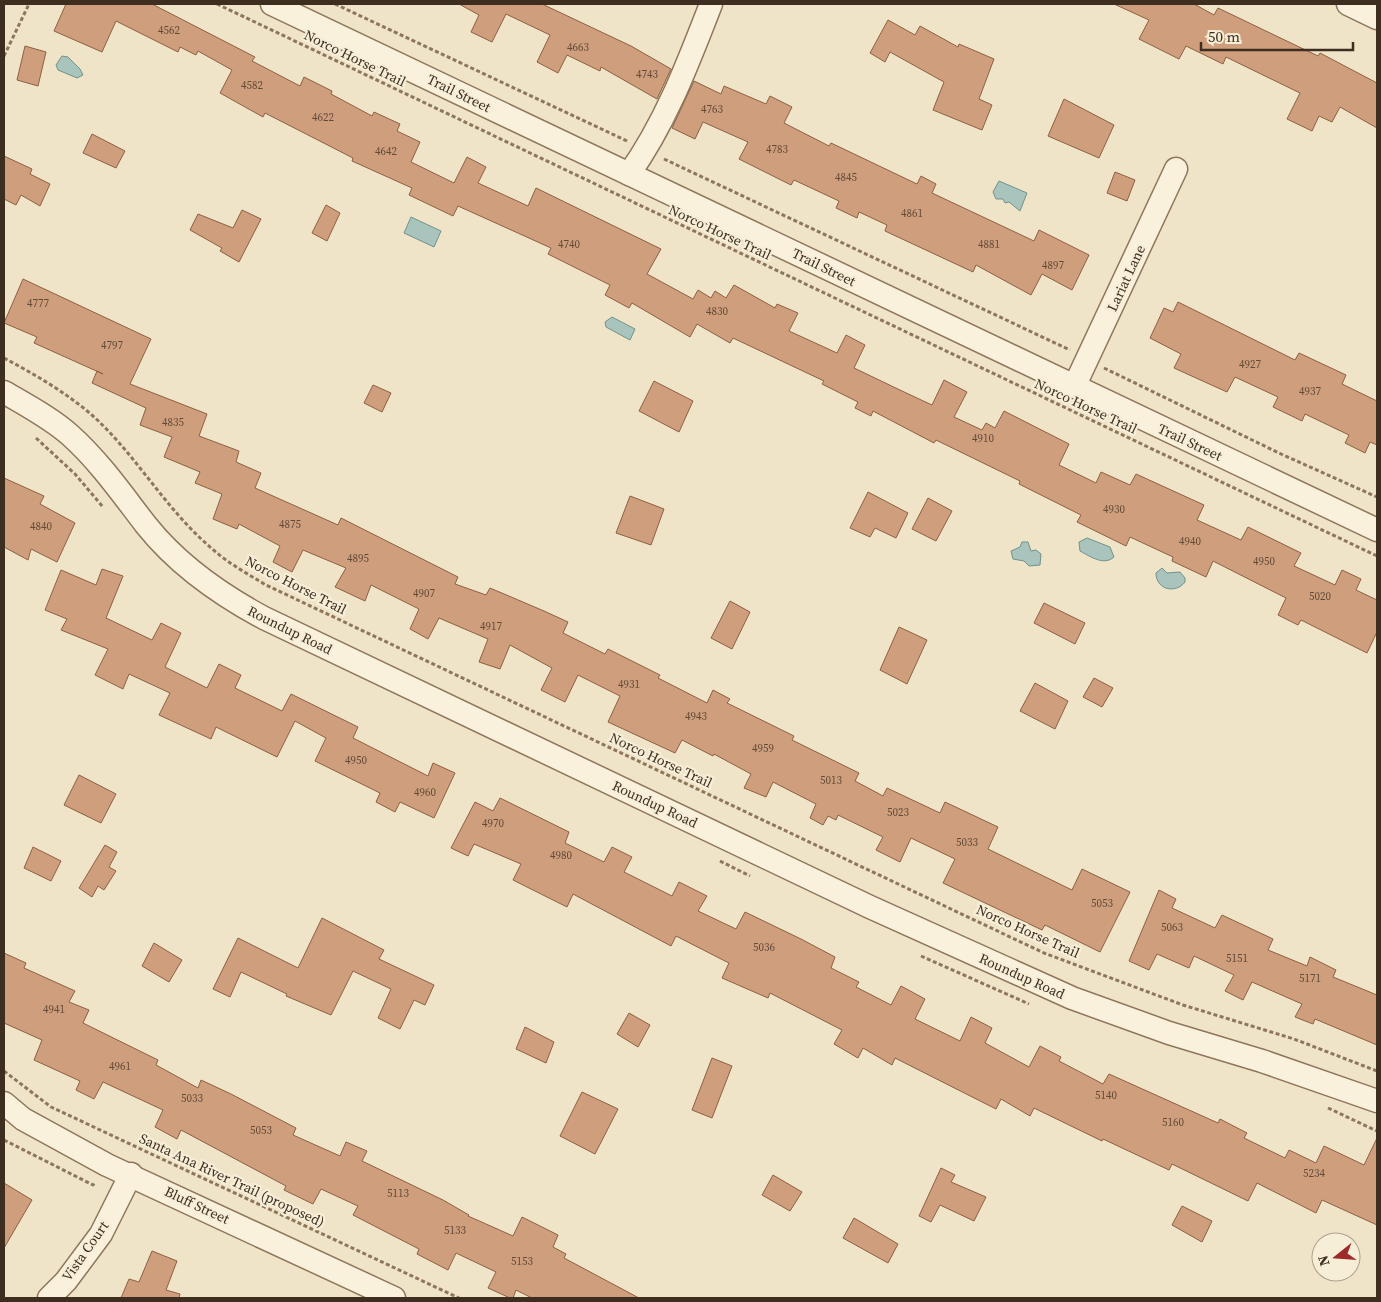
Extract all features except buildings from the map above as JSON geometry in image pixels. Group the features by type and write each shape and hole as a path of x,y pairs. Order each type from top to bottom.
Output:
{"street":[{"name":"Trail Street","path":"272,4 1377,530"},
{"path":"629,174 646,150 680,85 711,4"},
{"path":"1348,4 1377,18"},
{"name":"Lariat Lane","path":"1074,387 1176,169"},
{"name":"Roundup Road","path":"4,392 69,434 118,486 147,526 200,576 230,600 264,618 870,907 1072,998 1168,1033 1262,1061 1377,1101"},
{"name":"Bluff Street","path":"4,1104 23,1119 62,1141 394,1298"},
{"name":"Vista Court","path":"49,1298 66,1281 101,1234 131,1174"}],"path":[{"path":"4,56 29,4"},
{"name":"Norco Horse Trail","path":"217,4 1377,556"},
{"path":"335,4 1088,359 1281,454 1377,497"},
{"name":"Norco Horse Trail","path":"4,358 56,389 92,416 208,546 234,566 266,585 1044,953 1122,984 1294,1039 1377,1071"},
{"name":"Santa Ana River Trail (proposed)","path":"4,1070 60,1111 459,1298"}],"water":[{"path":"62,56 68,57 80,69 83,75 77,78 58,70 56,65"},
{"path":"999,181 1027,193 1020,211 1009,202 1005,203 1003,199 996,199 993,192"},
{"path":"411,217 441,231 434,247 404,233"},
{"path":"612,317 635,329 630,340 606,327 605,322"},
{"path":"1087,538 1110,547 1114,557 1110,560 1102,561 1080,551 1079,542"},
{"path":"1022,542 1028,542 1031,551 1036,550 1041,554 1040,565 1029,566 1024,561 1013,559 1011,551 1020,547"},
{"path":"1162,568 1167,573 1180,572 1185,578 1185,582 1181,586 1172,589 1163,586 1159,583 1156,573"}]}
